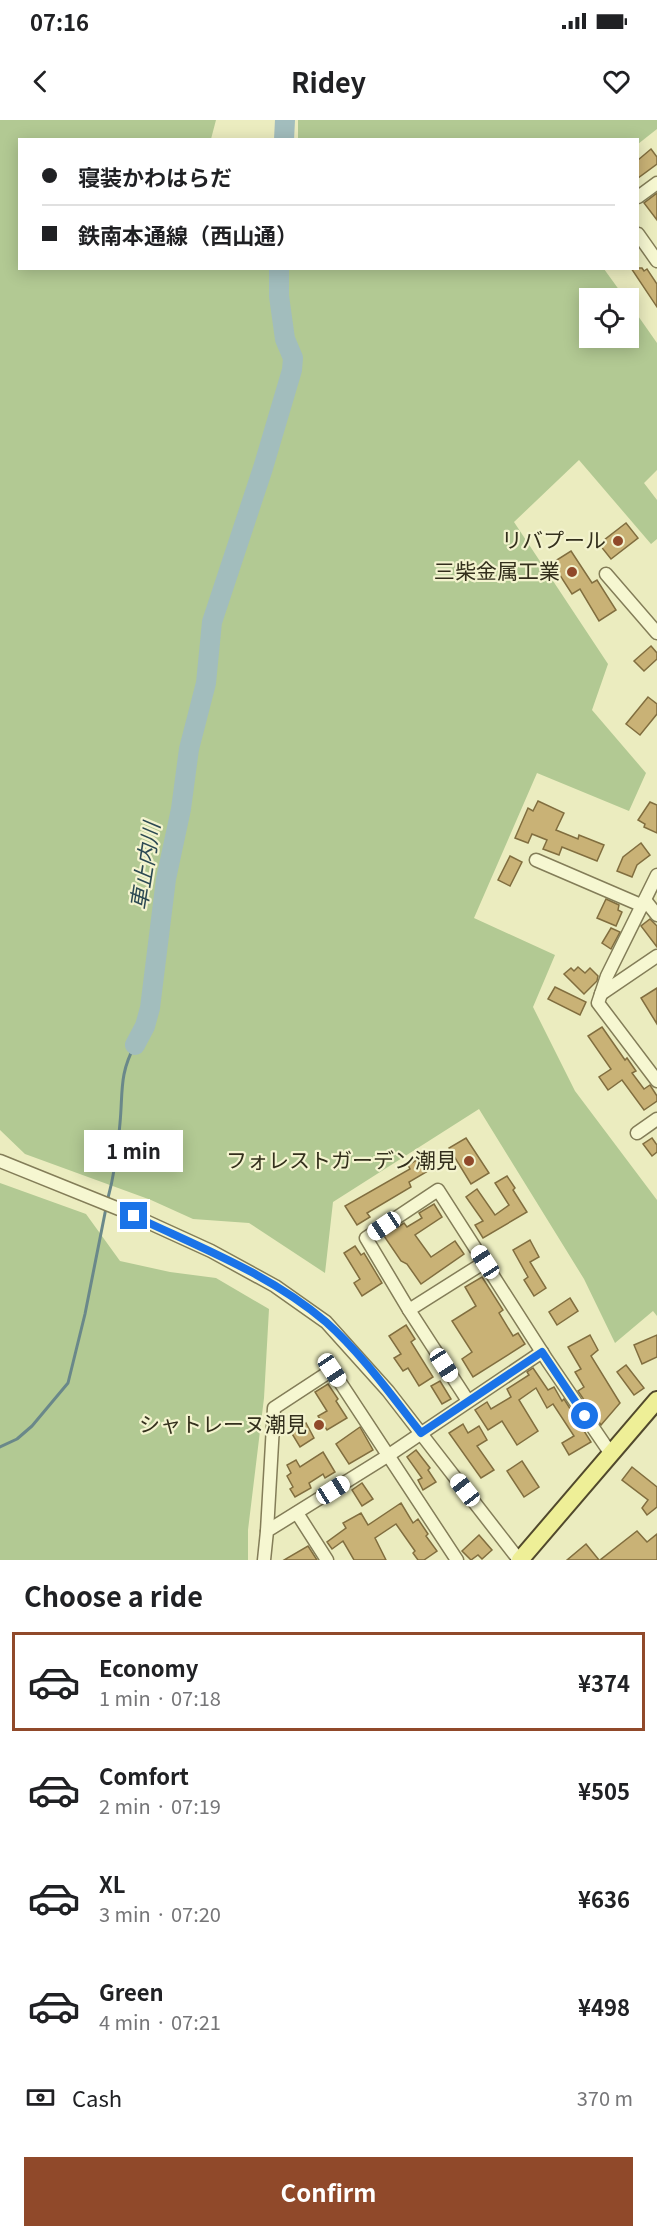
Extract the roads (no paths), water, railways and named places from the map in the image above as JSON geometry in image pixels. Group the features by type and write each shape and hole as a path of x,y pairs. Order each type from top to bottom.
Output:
{"main road":[{"path":"520,1560 657,1400"}],"street":[{"path":"639,196 657,183"},
{"path":"639,235 657,261"},
{"path":"606,574 657,633"},
{"path":"536,860 644,903 657,915"},
{"path":"657,875 598,1003 657,1081"},
{"path":"600,995 657,956"},
{"path":"638,1133 657,1119"},
{"path":"0,1161 119,1209 211,1251 275,1286 326,1322 358,1356 421,1433 520,1560"},
{"path":"468,1401 366,1238 438,1190 542,1352 611,1454"},
{"path":"409,1310 485,1262"},
{"path":"267,1531 389,1455 542,1352"},
{"path":"264,1560 274,1408 332,1370 457,1560"},
{"path":"297,1513 327,1560"}],"waterway":[{"name":"車止内川","path":"284,138 285,120"},
{"name":"車止内川","path":"135,1045 145,1026 150,1008 166,879 181,809 189,749 206,683 212,622 263,468 292,370 293,358 285,339 279,296 279,270"},
{"name":"車止内川","path":"107,1202 117,1153 124,1074 135,1045"},
{"name":"車止内川","path":"0,1447 17,1439 32,1426 68,1383 85,1314 106,1208"}],"place":[{"name":"リバプール","path":"618,541"},
{"name":"三柴金属工業","path":"572,572"},
{"name":"フォレストガーデン潮見","path":"469,1161"},
{"name":"シャトレーヌ潮見","path":"319,1425"}]}
